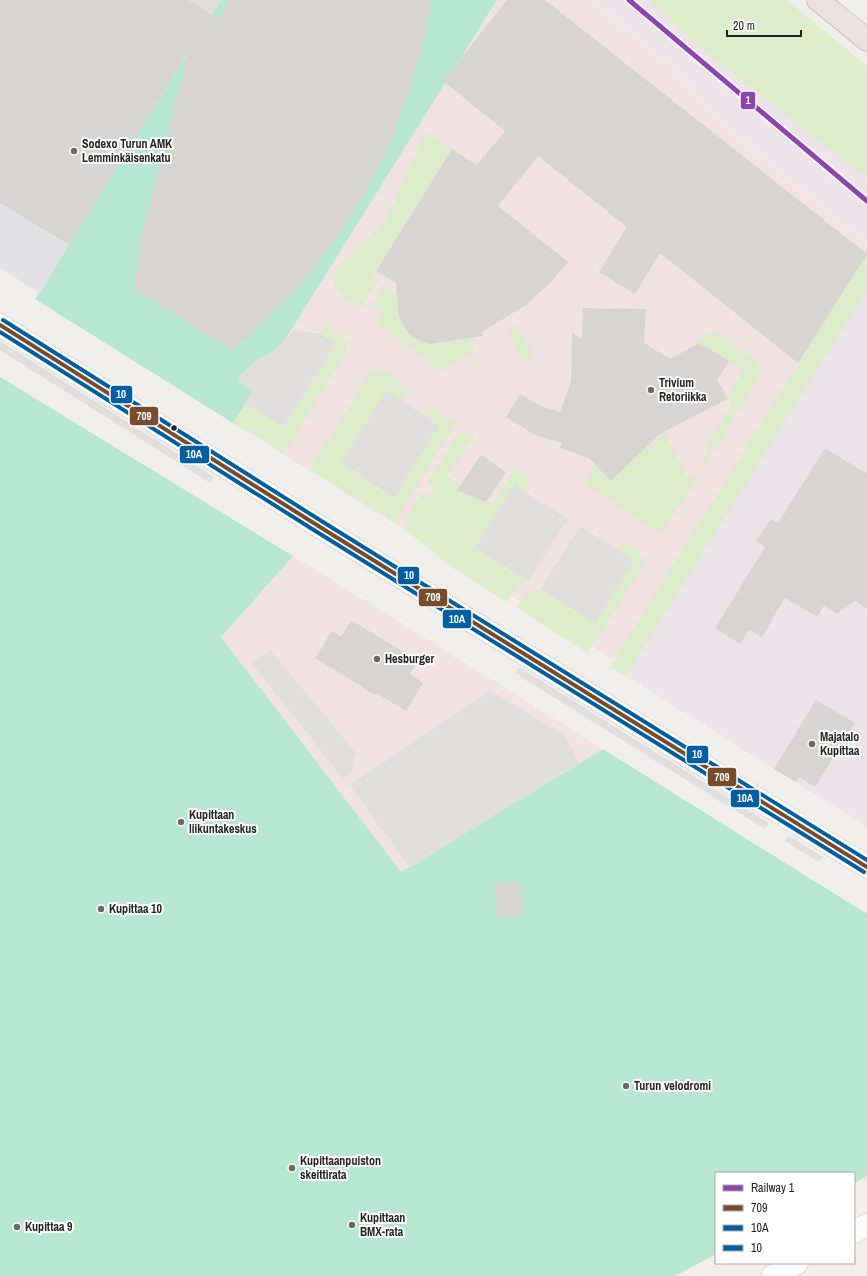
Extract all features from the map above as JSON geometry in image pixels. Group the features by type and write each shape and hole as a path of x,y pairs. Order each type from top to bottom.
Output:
{"highway":[{"path":"818,0 867,40"}],"street":[{"path":"0,325 320,527 867,867"},
{"path":"855,1231 867,1225"},
{"path":"773,1276 795,1264"}],"shaded area":[{"path":"188,0 221,0 212,15"},
{"path":"497,0 592,0 674,69 717,119 867,244 867,290 630,670 233,423"},
{"path":"592,0 649,0 691,40 867,178 867,244 717,119 674,69"},
{"path":"0,203 69,245 40,293 0,268"},
{"path":"867,290 867,827 626,676"},
{"path":"294,331 319,333 336,343 283,427 245,403 252,392 237,379 254,361 272,352"},
{"path":"0,341 214,477 210,483 0,350"},
{"path":"386,391 439,425 394,497 341,463"},
{"path":"514,485 568,519 528,581 475,548"},
{"path":"580,526 634,560 595,623 541,589"},
{"path":"293,556 603,749 401,872 221,637"},
{"path":"270,650 356,753 351,772 343,779 252,663"},
{"path":"519,667 769,823 765,829 515,673"},
{"path":"490,691 565,736 579,763 410,868 350,785"},
{"path":"788,835 823,857 819,862 785,841"}],"green space":[{"path":"221,0 497,0 233,423 35,299"},
{"path":"649,0 787,0 867,66 867,178 691,40"},
{"path":"425,133 452,149 372,276 378,280 360,309 343,297 334,286 335,269 386,222"},
{"path":"867,254 867,290 626,676 610,667"},
{"path":"383,287 397,293 402,324 408,333 416,340 438,344 452,342 468,337 474,350 441,371 377,322 382,312 372,304"},
{"path":"326,324 345,339 348,349 284,454 202,403 229,394 283,427 336,344 320,334"},
{"path":"515,325 533,352 525,365 508,332"},
{"path":"716,331 759,366 761,373 706,464 703,458 709,454 706,447 731,406 728,399 743,370 699,343 699,340"},
{"path":"387,371 407,387 408,392 402,401 386,391 394,496 439,425 424,415 430,405 455,424 399,514 397,524 310,470 370,374"},
{"name":"Kupittaan liikuntakeskus","path":"0,377 293,556 221,637 401,872 603,749 867,914 867,1176 855,1182 855,1172 715,1172 715,1255 675,1276 0,1276"},
{"path":"462,429 474,438 446,476 460,484 458,490 494,505 515,468 531,479 523,491 514,486 475,548 528,581 517,586 507,602 454,569 404,529 407,523 407,518 423,492 430,497 435,489 427,484"},
{"path":"664,432 687,478 693,476 696,480 664,530 658,532 585,483 596,465 612,481"},
{"path":"626,543 641,554 643,565 588,653 517,608 526,595 541,589 595,622 634,560 618,550 622,544"}],"building":[{"path":"0,0 188,0 219,19 229,0 431,0 425,35 410,90 390,144 364,195 330,247 294,291 254,331 232,350 133,288 143,231 189,51 69,245 0,203"},
{"path":"507,0 545,0 867,254 798,363 660,253 635,294 599,272 627,227 538,156 498,206 568,262 551,282 526,305 482,332 483,336 430,344 422,342 409,334 399,317 396,283 376,271 452,149 477,165 505,131 443,81"},
{"name":"Trivium Retoriikka","path":"583,308 646,309 644,343 670,359 699,343 729,361 717,380 728,399 660,434 611,481 589,458 560,448 562,443 535,435 506,417 520,394 540,406 560,412 571,382 572,332 582,339"},
{"path":"825,448 867,474 867,609 855,601 837,614 824,606 817,617 785,598 762,637 749,630 740,644 715,628 765,547 756,541 771,519 778,523"},
{"path":"481,455 506,472 486,502 457,490"},
{"path":"351,620 418,661 410,674 423,683 406,711 376,693 375,695 315,658 332,631 341,637"},
{"path":"816,700 855,723 815,787 799,777 796,782 774,769"},
{"path":"520,882 523,915 498,918 495,884"}],"rail line":[{"name":"1","path":"629,0 867,201"}],"transit line":[{"name":"10","path":"3,320 323,522 867,860"},
{"name":"709","path":"0,325 320,527 867,867"},
{"name":"10A","path":"0,332 317,532 864,872"}],"place":[{"name":"Sodexo Turun AMK Lemminkäisenkatu","path":"74,151"},
{"name":"Trivium Retoriikka","path":"651,390"},
{"name":"Hesburger","path":"377,659"},
{"name":"Majatalo Kupittaa","path":"812,744"},
{"name":"Kupittaan liikuntakeskus","path":"181,822"},
{"name":"Kupittaa 10","path":"101,909"},
{"name":"Turun velodromi","path":"626,1086"},
{"name":"Kupittaanpuiston skeittirata","path":"292,1168"},
{"name":"Kupittaan BMX-rata","path":"352,1225"},
{"name":"Kupittaa 9","path":"17,1227"}]}
